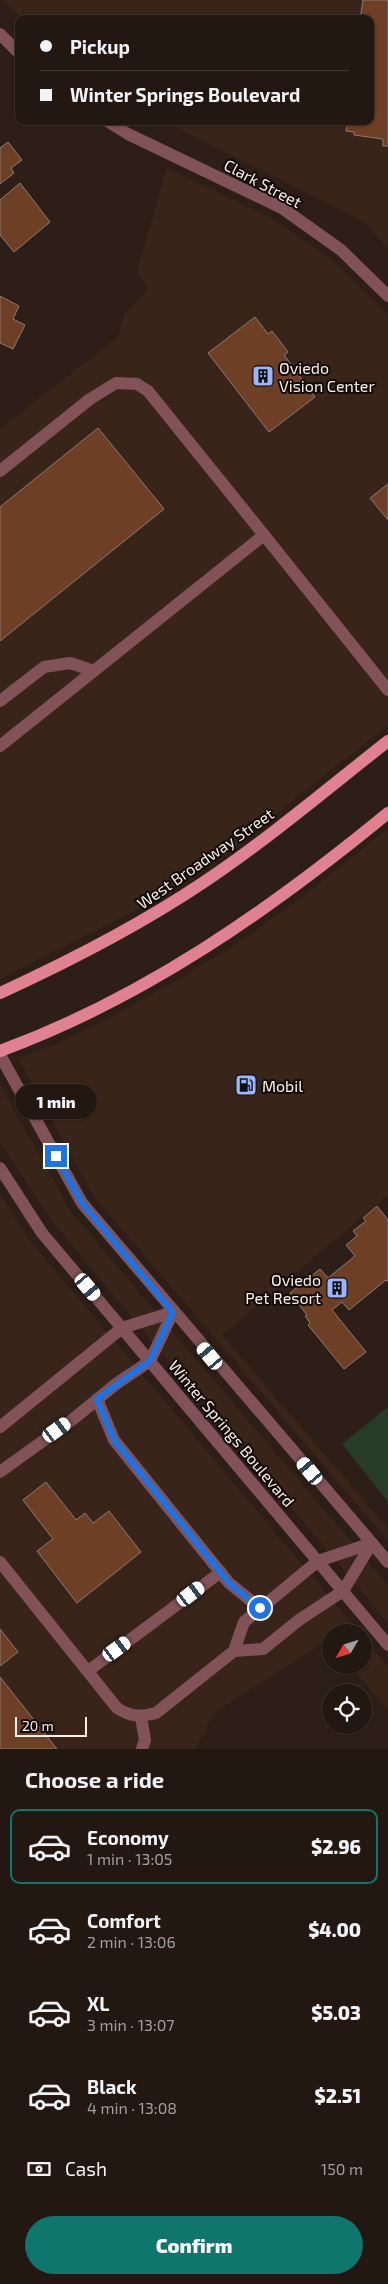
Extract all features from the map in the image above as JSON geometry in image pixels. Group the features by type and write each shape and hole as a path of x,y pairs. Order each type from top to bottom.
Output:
{"main road":[{"name":"West Broadway Street","path":"0,993 142,921 203,883 255,846 388,741"},
{"path":"0,1053 51,1032 177,966 230,933 294,888 388,813"}],"street":[{"path":"0,34 15,48"},
{"name":"Clark Street","path":"113,125 128,134 282,208 341,250 388,296"},
{"path":"0,472 116,382 137,384 148,391 388,690"},
{"path":"0,746 264,535"},
{"path":"0,701 44,667 70,663 94,671"},
{"name":"Winter Springs Boulevard","path":"0,1053 82,1203 388,1562"},
{"name":"Winter Springs Boulevard","path":"0,1168 42,1233 388,1645"},
{"path":"0,1427 122,1328 173,1312"},
{"path":"0,1472 150,1361 173,1312"},
{"path":"97,1399 114,1440 229,1583 260,1608"},
{"path":"0,1562 117,1708 129,1715 141,1717 156,1713 234,1651 244,1622 318,1561 372,1543"},
{"path":"234,1651 263,1649 299,1620 342,1591 372,1543"},
{"path":"88,1671 221,1572"},
{"path":"141,1717 145,1740 142,1749"}],"shaded area":[{"path":"3,0 388,0 388,249 366,223 171,125 374,125 374,15 18,15"},
{"path":"167,168 273,219 332,260 388,316 388,725 248,836 197,872 136,910 0,979 0,429 118,337 125,313 146,293 147,286 137,272"},
{"path":"388,829 388,1195 222,1335 388,1528 388,1541 93,1195 18,1058 56,1044 109,1018 176,981 238,943 301,898"},
{"path":"0,1084 71,1212 388,1585 388,1623 54,1224 0,1142"},
{"path":"0,1194 31,1242 352,1624 322,1624 322,1643 214,1713 196,1749 0,1749"},
{"path":"372,1648 388,1667 388,1709 372,1691 372,1684 366,1684 357,1674 372,1674"}],"green space":[{"path":"388,1407 388,1502 342,1444"}],"building":[{"path":"363,0 388,0 388,146 383,146 383,139 354,135 354,132 346,131 347,125 374,125 374,15 361,15"},
{"path":"8,142 22,160 11,168 14,173 0,184 0,148"},
{"path":"20,183 50,222 14,252 0,235 0,200"},
{"path":"0,296 19,306 13,319 25,325 13,349 0,343"},
{"name":"Oviedo Vision Center","path":"255,317 268,334 272,331 288,352 284,355 315,397 269,432 208,353"},
{"path":"98,428 164,509 0,641 0,507"},
{"path":"388,484 388,520 370,498"},
{"name":"Oviedo Pet Resort","path":"377,1206 388,1220 388,1282 386,1280 349,1310 342,1302 332,1310 366,1352 344,1369 308,1325 310,1323 305,1316 307,1315 290,1293 320,1269 328,1278 355,1256 346,1245 357,1236 353,1231 366,1221 363,1218"},
{"path":"46,1482 76,1520 85,1513 93,1523 109,1511 141,1552 77,1603 37,1551 53,1539 23,1500"},
{"path":"0,1629 18,1652 0,1666"},
{"path":"0,1677 57,1749 0,1749"}],"place":[{"name":"Oviedo Vision Center","path":"263,376"},
{"name":"Mobil","path":"246,1085"},
{"name":"Oviedo Pet Resort","path":"337,1288"}],"route":[{"path":"56,1156 82,1203 173,1312 150,1361 97,1399 114,1440 229,1583 260,1608"}]}
